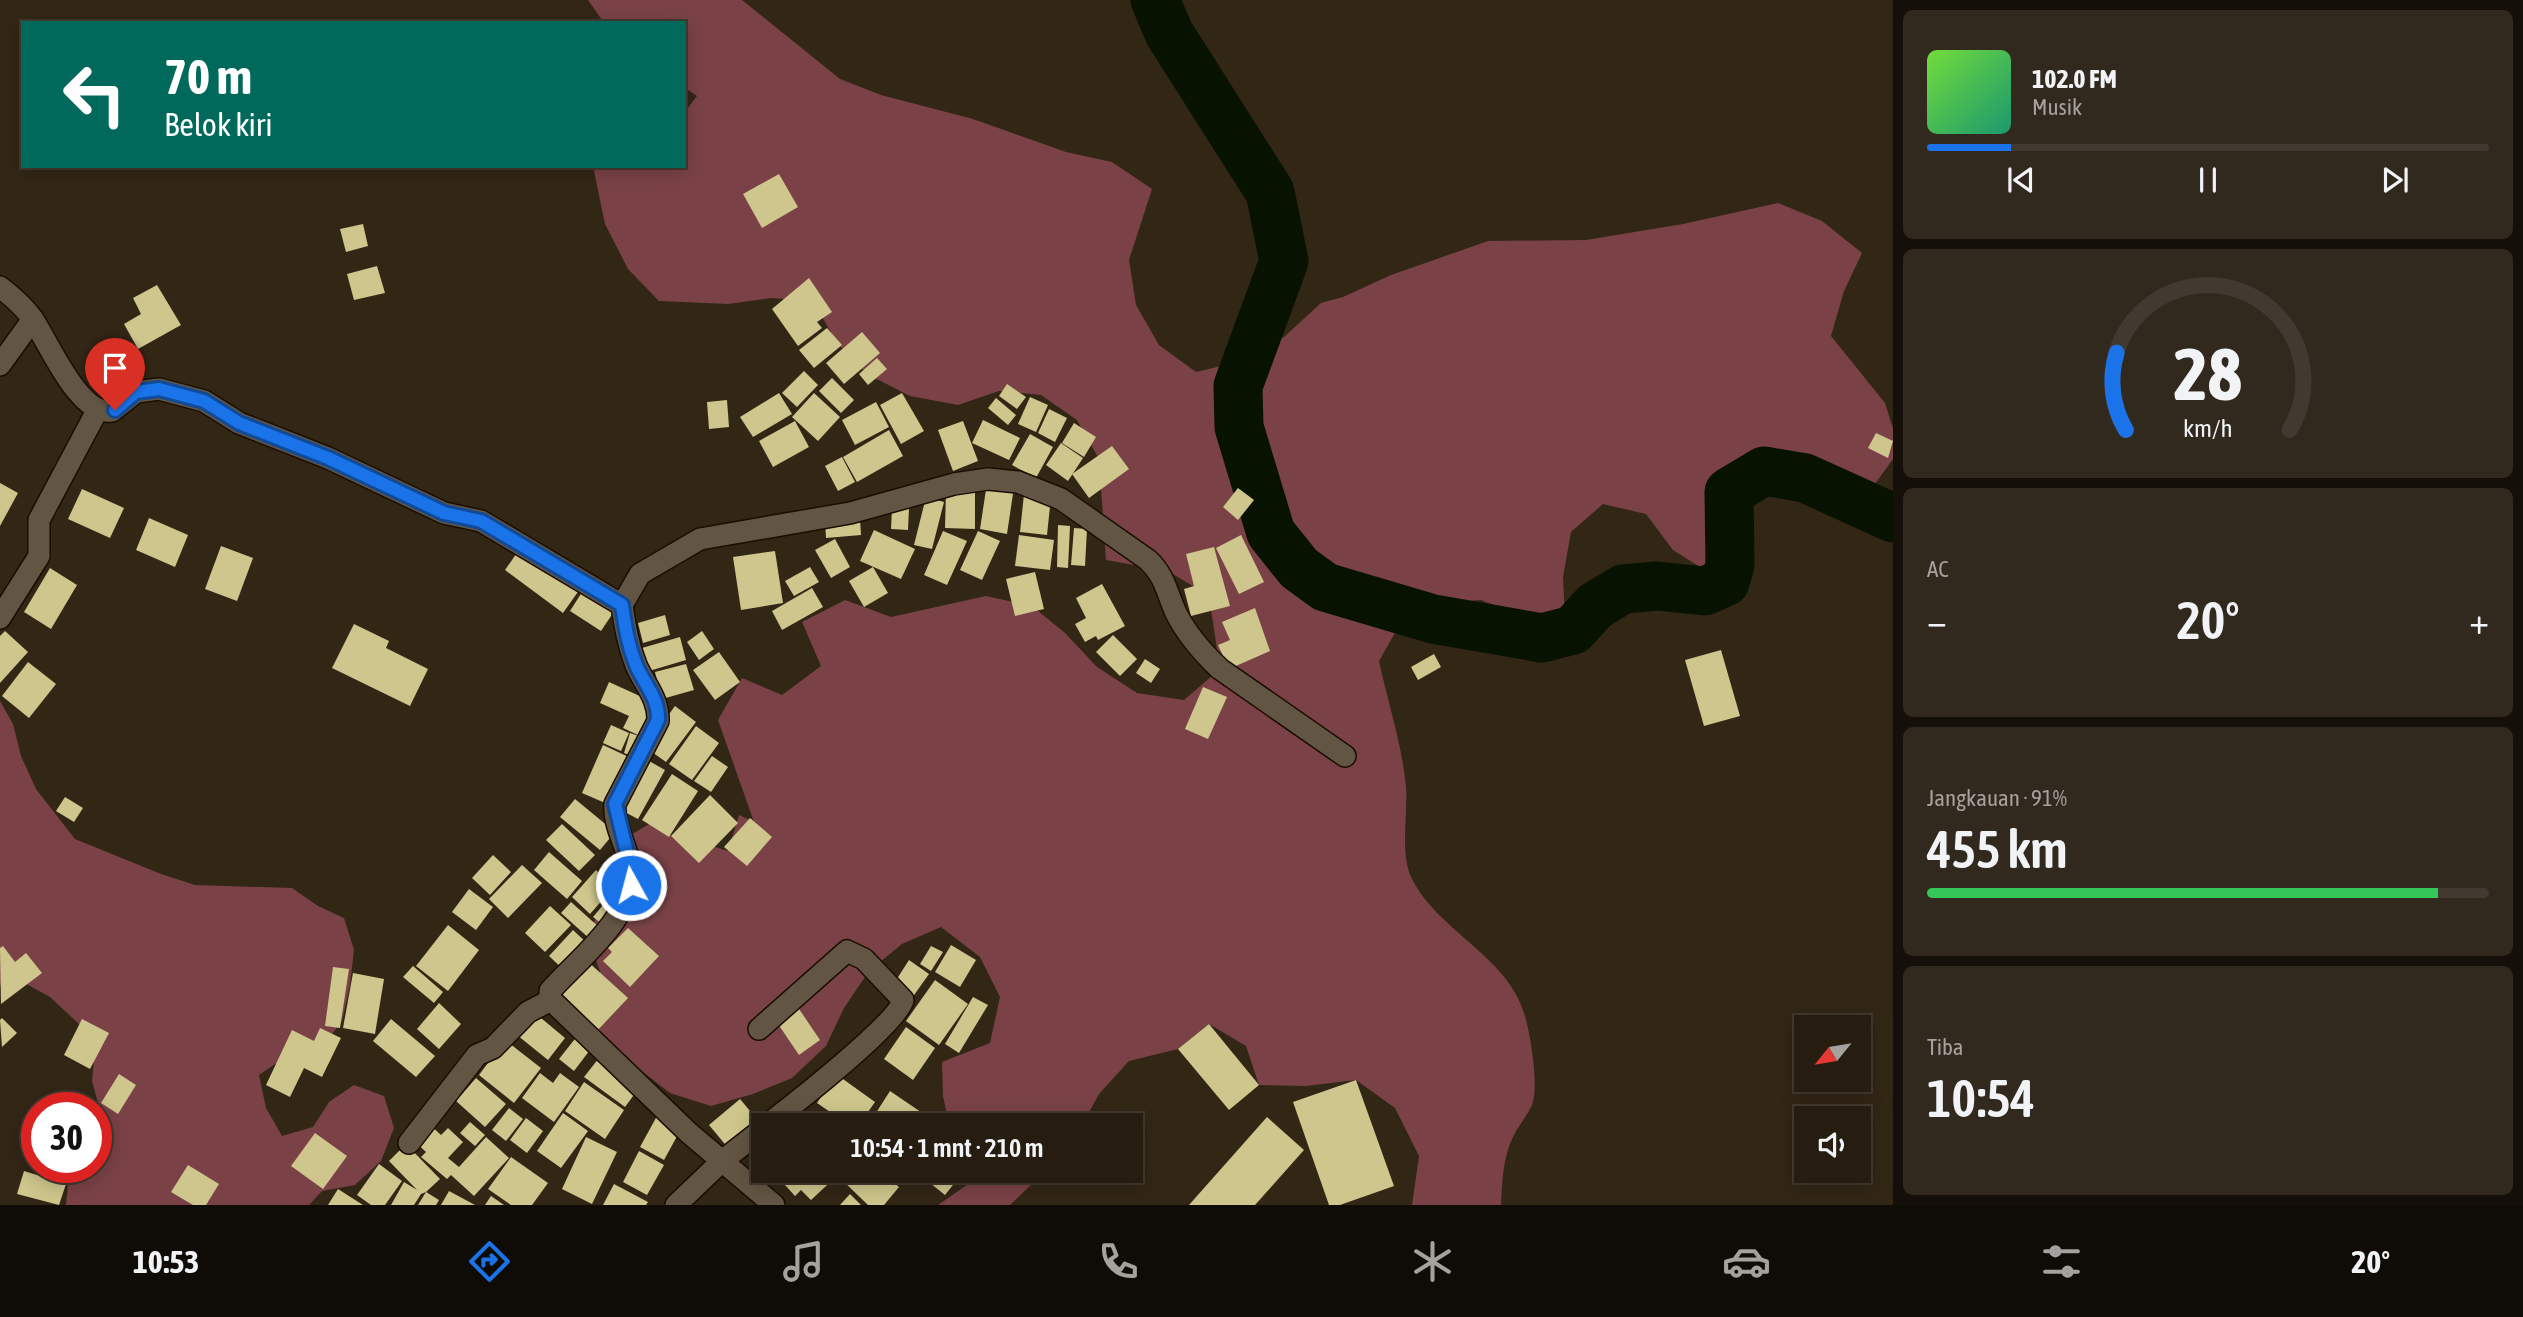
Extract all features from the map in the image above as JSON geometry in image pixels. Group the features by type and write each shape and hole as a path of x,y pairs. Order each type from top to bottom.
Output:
{"street":[{"path":"0,287 18,301 33,319 80,394 98,409 112,411 136,392 159,389 204,401 239,423 328,458 444,513 481,521 622,605"},
{"path":"0,365 33,319"},
{"path":"0,618 39,556 39,520 98,409"},
{"path":"774,1205 722,1161 551,1000 550,991 616,916 631,885 631,869 615,804 658,720 655,699 639,673 629,645 622,605 640,574 700,539 850,513 954,484 988,480 1018,482 1061,499 1148,560 1159,570 1176,612 1203,653 1220,669 1345,756"},
{"path":"759,1029 847,951 864,958 902,1000 899,1012 873,1038 782,1113"},
{"path":"409,1143 477,1055 493,1048 528,1012 551,1000"},
{"path":"676,1205 722,1161 751,1138"}],"shaded area":[{"path":"588,0 742,0 840,79 881,95 973,119 1066,152 1112,162 1152,189 1129,260 1136,305 1159,345 1196,372 1242,361 1284,337 1321,303 1488,241 1586,240 1683,224 1778,203 1822,221 1862,253 1844,291 1831,336 1885,403 1893,429 1893,459 1872,488 1787,451 1746,459 1706,485 1716,529 1711,574 1673,550 1646,514 1603,504 1571,532 1563,577 1565,619 1521,616 1481,600 1437,603 1400,624 1379,661 1404,771 1406,856 1411,877 1438,914 1506,979 1518,998 1528,1028 1534,1063 1534,1097 1507,1153 1501,1205 1412,1205 1419,1156 1395,1108 1356,1080 1306,1086 1259,1085 1246,1046 1209,1024 1178,1049 1129,1061 1099,1094 1089,1113 947,1113 942,1062 990,1043 1000,997 980,957 941,927 902,944 869,971 844,1008 826,1046 792,1078 753,1094 711,1106 670,1093 587,1029 574,985 600,972 588,936 608,891 615,844 656,820 674,839 699,842 728,851 739,815 754,822 718,720 742,678 782,695 821,666 802,622 845,600 891,617 986,596 1032,606 1065,633 1097,667 1137,693 1184,700 1220,669 1209,596 1168,571 1106,560 1099,459 1077,420 1041,395 999,391 958,405 910,396 867,374 837,343 813,301 771,298 728,304 659,301 628,269 605,224 594,171 596,168 686,168 686,110 697,96 686,88 686,21 603,21"},
{"path":"0,701 13,724 21,756 36,789 75,839 195,885 292,888 318,906 344,918 354,950 342,1021 321,1048 287,1056 259,1075 266,1108 282,1136 313,1127 329,1102 354,1085 384,1096 394,1128 381,1161 355,1185 322,1191 309,1205 66,1205 70,1183 112,1183 112,1092 95,1092 92,1081 95,1049 80,1025 50,997 21,981 0,985"},
{"path":"970,1183 1033,1183 1010,1205 938,1205"}],"building":[{"path":"779,174 798,207 762,228 743,194"},
{"path":"363,224 368,246 346,252 340,229"},
{"path":"377,266 385,293 354,300 347,274"},
{"path":"809,278 832,312 817,322 822,328 798,346 772,309"},
{"path":"157,285 181,325 138,349 124,324 141,314 133,298"},
{"path":"827,328 842,345 814,368 799,350"},
{"path":"862,332 880,353 844,384 826,363"},
{"path":"877,358 887,369 868,385 859,374"},
{"path":"804,371 818,385 797,407 782,393"},
{"path":"832,378 854,400 841,413 819,391"},
{"path":"1007,384 1026,397 1017,409 999,396"},
{"path":"779,393 792,414 753,437 740,417"},
{"path":"814,393 840,417 818,441 792,417"},
{"path":"902,393 924,431 901,444 880,405"},
{"path":"1030,397 1048,405 1036,432 1018,424"},
{"path":"996,398 1016,415 1008,425 988,408"},
{"path":"727,400 729,427 709,429 707,402"},
{"path":"876,402 889,427 855,445 842,420"},
{"path":"1049,409 1067,418 1055,442 1038,433"},
{"path":"983,420 1020,438 1009,460 972,443"},
{"path":"795,421 809,447 773,467 759,441"},
{"path":"963,421 978,461 953,471 938,430"},
{"path":"1074,423 1096,437 1084,457 1062,443"},
{"path":"889,430 903,456 857,482 843,457"},
{"path":"1876,433 1893,441 1888,458 1868,448"},
{"path":"1030,434 1053,447 1036,478 1012,465"},
{"path":"1061,443 1083,458 1068,481 1046,465"},
{"path":"1112,446 1129,469 1089,498 1072,474"},
{"path":"842,457 855,482 838,491 825,466"},
{"path":"0,483 18,493 0,526"},
{"path":"987,483 1014,487 1007,534 980,529"},
{"path":"1238,488 1254,500 1238,520 1223,507"},
{"path":"82,489 124,508 110,538 68,519"},
{"path":"946,490 975,490 975,529 945,528"},
{"path":"1024,494 1051,497 1047,535 1020,532"},
{"path":"926,497 944,502 932,549 914,545"},
{"path":"892,508 909,508 908,530 891,529"},
{"path":"149,518 188,535 175,567 136,550"},
{"path":"860,519 861,535 826,538 825,523"},
{"path":"1058,525 1070,526 1068,568 1057,567"},
{"path":"1074,528 1087,529 1085,566 1071,565"},
{"path":"874,530 915,549 901,579 860,561"},
{"path":"943,531 967,541 947,585 924,575"},
{"path":"978,531 1000,541 982,580 960,570"},
{"path":"1019,535 1054,540 1050,570 1015,566"},
{"path":"1241,535 1264,582 1239,594 1216,548"},
{"path":"835,539 850,567 831,578 815,550"},
{"path":"221,546 253,558 237,601 205,589"},
{"path":"521,547 580,589 563,613 505,570"},
{"path":"1214,547 1230,606 1191,616 1184,589 1194,586 1186,554"},
{"path":"775,551 783,603 741,610 733,557"},
{"path":"810,567 819,582 794,596 785,581"},
{"path":"873,567 888,593 864,607 849,581"},
{"path":"50,568 77,585 51,629 24,612"},
{"path":"1035,572 1044,609 1015,616 1006,579"},
{"path":"1102,584 1125,626 1098,640 1096,636 1085,642 1075,624 1086,618 1076,598"},
{"path":"812,588 823,607 782,630 772,611"},
{"path":"584,589 615,610 601,631 570,611"},
{"path":"1255,608 1270,651 1229,669 1218,645 1230,640 1222,622"},
{"path":"665,615 670,635 643,643 638,623"},
{"path":"354,624 389,641 386,648 428,669 410,706 332,668"},
{"path":"5,631 28,652 0,683 0,636"},
{"path":"702,631 714,649 699,660 687,642"},
{"path":"1113,635 1137,659 1120,676 1096,652"},
{"path":"680,637 686,660 649,671 642,648"},
{"path":"1721,650 1740,716 1704,726 1685,660"},
{"path":"719,652 740,682 715,700 693,670"},
{"path":"1434,654 1441,667 1418,680 1411,667"},
{"path":"1145,659 1160,669 1151,683 1136,673"},
{"path":"28,662 56,684 29,718 2,696"},
{"path":"686,664 694,690 662,699 655,672"},
{"path":"609,682 655,703 640,736 623,728 629,716 600,703"},
{"path":"1203,687 1227,697 1208,739 1185,729"},
{"path":"675,706 696,722 666,762 645,747"},
{"path":"611,725 629,733 621,751 603,743"},
{"path":"696,726 719,743 692,780 669,764"},
{"path":"630,733 642,737 635,757 624,753"},
{"path":"603,745 633,759 612,806 582,793"},
{"path":"712,756 728,767 711,792 694,781"},
{"path":"642,757 665,770 638,819 615,807"},
{"path":"672,774 698,791 669,837 642,820"},
{"path":"710,795 738,823 699,863 671,836"},
{"path":"65,797 83,808 74,822 56,811"},
{"path":"575,799 615,832 600,850 560,817"},
{"path":"750,818 772,837 747,866 724,847"},
{"path":"562,824 595,855 579,871 546,840"},
{"path":"549,852 582,881 567,899 534,870"},
{"path":"493,855 511,872 490,895 472,878"},
{"path":"522,865 542,883 508,918 489,899"},
{"path":"596,870 614,887 590,914 572,897"},
{"path":"469,889 493,907 476,930 452,912"},
{"path":"571,902 600,928 590,939 561,913"},
{"path":"604,904 613,912 602,924 593,917"},
{"path":"550,906 571,925 545,952 525,933"},
{"path":"448,925 479,950 448,991 416,966"},
{"path":"628,928 659,956 630,987 603,961 612,952 608,948"},
{"path":"573,930 589,945 565,971 549,956"},
{"path":"951,945 976,960 960,987 935,972"},
{"path":"3,946 15,962 26,953 42,973 1,1004 0,948"},
{"path":"931,946 943,952 931,971 920,964"},
{"path":"585,959 628,998 595,1033 553,995"},
{"path":"909,960 929,974 912,998 893,985"},
{"path":"413,966 443,992 434,1003 403,977"},
{"path":"333,967 349,969 340,1028 325,1026"},
{"path":"353,973 384,979 375,1034 343,1028"},
{"path":"935,980 968,1004 939,1045 906,1021"},
{"path":"973,997 988,1005 959,1053 945,1044"},
{"path":"439,1003 461,1024 439,1049 417,1029"},
{"path":"795,1003 820,1040 799,1055 774,1018"},
{"path":"535,1013 565,1038 548,1060 517,1035"},
{"path":"2,1018 17,1033 2,1047 0,1020"},
{"path":"82,1019 109,1033 90,1069 64,1055"},
{"path":"391,1019 435,1056 416,1077 373,1041"},
{"path":"1209,1024 1259,1085 1229,1110 1178,1049"},
{"path":"906,1027 935,1048 913,1080 884,1059"},
{"path":"320,1028 341,1038 322,1077 304,1068 290,1097 266,1085 292,1030 314,1041"},
{"path":"578,1035 593,1046 574,1071 559,1059"},
{"path":"505,1040 541,1068 514,1103 479,1075"},
{"path":"599,1058 639,1088 625,1107 584,1077"},
{"path":"540,1073 553,1083 560,1073 579,1087 554,1122 522,1098"},
{"path":"119,1074 136,1085 118,1114 112,1110 112,1092 108,1092"},
{"path":"836,1074 875,1102 867,1113 832,1113 817,1103"},
{"path":"476,1078 506,1104 485,1127 456,1101"},
{"path":"1356,1080 1394,1186 1340,1205 1329,1205 1293,1102"},
{"path":"584,1082 624,1110 605,1139 565,1111"},
{"path":"890,1091 922,1113 876,1113"},
{"path":"740,1099 752,1113 751,1131 729,1149 709,1125"},
{"path":"509,1108 523,1119 506,1141 492,1130"},
{"path":"563,1113 588,1131 561,1168 537,1151"},
{"path":"657,1116 681,1129 664,1160 640,1147"},
{"path":"1267,1117 1304,1150 1255,1205 1189,1205"},
{"path":"526,1118 543,1131 527,1153 510,1140"},
{"path":"470,1122 485,1135 475,1146 460,1133"},
{"path":"428,1123 441,1135 448,1128 463,1142 448,1158 459,1167 486,1137 509,1158 474,1196 451,1175 447,1179 421,1157 426,1152 413,1140"},
{"path":"315,1133 347,1156 323,1189 291,1166"},
{"path":"586,1137 617,1152 592,1204 562,1189"},
{"path":"406,1144 440,1179 421,1194 414,1205 391,1205 404,1182 417,1190 389,1161"},
{"path":"639,1151 664,1165 647,1195 623,1182"},
{"path":"511,1157 548,1183 532,1205 511,1205 488,1189"},
{"path":"379,1164 402,1181 385,1205 371,1205 357,1195"},
{"path":"188,1165 219,1184 206,1205 193,1205 171,1192"},
{"path":"21,1181 21,1183 66,1184 59,1205 17,1194"},
{"path":"829,1183 811,1200 801,1190 795,1196 785,1185"},
{"path":"845,1183 894,1183 899,1187 884,1205 868,1205"},
{"path":"930,1183 954,1183 945,1195"},
{"path":"614,1184 648,1202 646,1205 603,1205"},
{"path":"338,1189 363,1205 328,1205"},
{"path":"449,1191 475,1205 441,1205"},
{"path":"426,1192 439,1200 436,1205 418,1205"},
{"path":"850,1194 861,1205 840,1205"},
{"path":"491,1196 504,1205 485,1205"}],"waterway":[{"path":"1155,0 1169,33 1270,192 1284,261 1238,386 1239,427 1271,533 1299,568 1325,587 1433,619 1542,638 1573,630 1595,606 1623,589 1657,586 1705,591 1725,582 1730,565 1729,492 1764,471 1805,478 1893,518"}],"route":[{"path":"115,410 129,395 159,389 175,391 204,401 239,423 328,458 409,494 444,513 456,518 481,521 622,605 629,645 639,673 658,705 658,720 616,800 614,810 631,869 631,885"}]}
